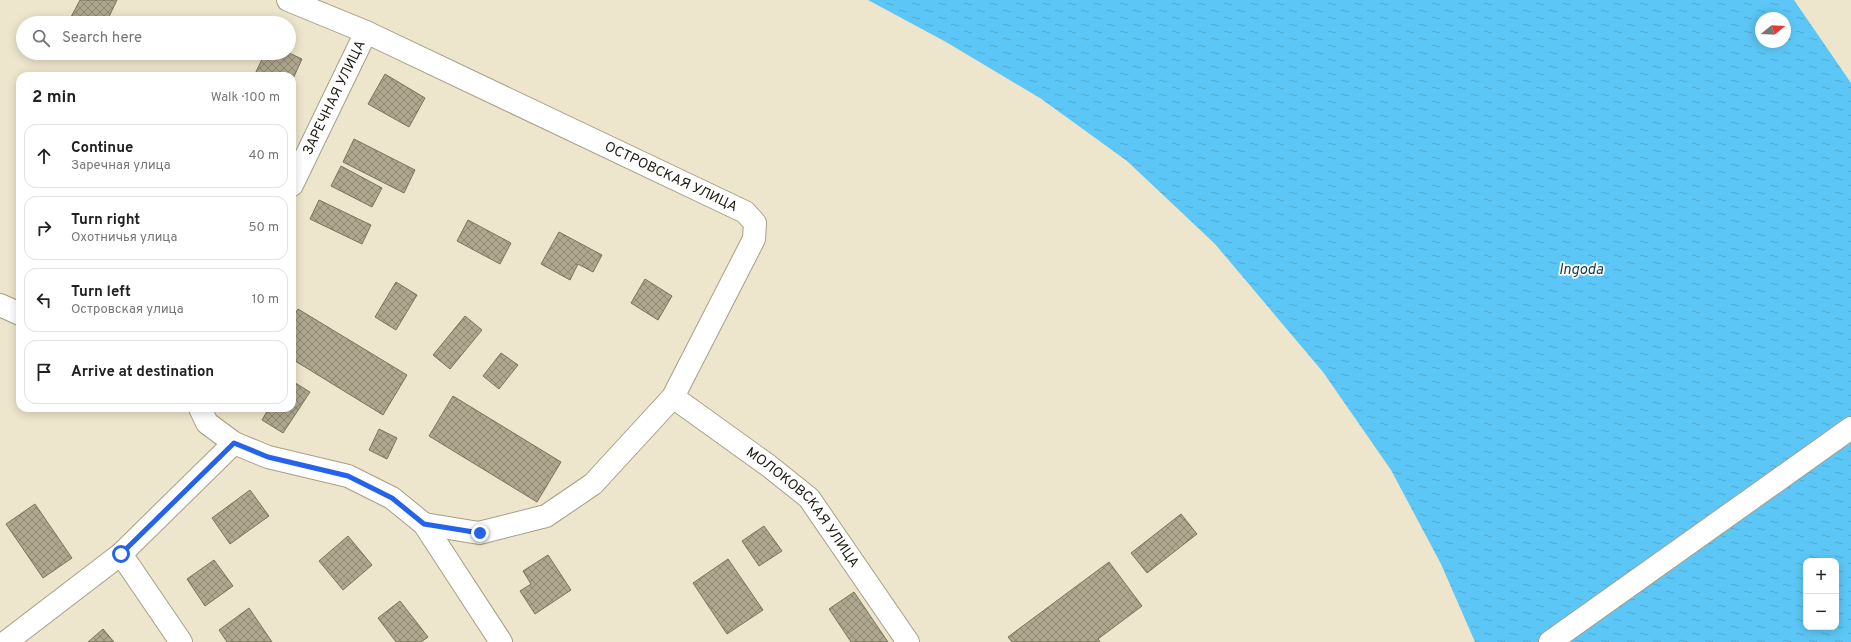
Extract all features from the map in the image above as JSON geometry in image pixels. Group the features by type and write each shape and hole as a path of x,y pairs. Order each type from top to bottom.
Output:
{"street":[{"name":"ОСТРОВСКАЯ УЛИЦА","path":"288,0 366,32 745,212 755,223 754,239 673,397 593,484 546,516 480,533 424,524"},
{"name":"ЗАРЕЧНАЯ УЛИЦА","path":"296,177 366,32"},
{"path":"0,305 16,312"},
{"name":"МОЛОКОВСКАЯ УЛИЦА","path":"673,397 769,466 810,498 908,642"},
{"path":"202,412 207,423 234,443 268,457 348,476 392,498 424,524 501,642"},
{"path":"1550,642 1851,428"},
{"path":"6,642 121,554 234,443"},
{"path":"121,554 182,642"}],"water":[{"name":"Ingoda","path":"868,0 1794,0 1851,83 1851,642 1475,642 1441,564 1391,470 1323,372 1215,244 1127,161 1040,98 946,42"}],"building":[{"path":"80,0 117,0 109,16 72,16"},
{"path":"296,56 302,59 296,72 256,72 262,60 296,60"},
{"path":"385,74 425,98 409,127 368,104"},
{"path":"354,139 415,170 404,193 343,162"},
{"path":"341,166 382,188 372,207 331,186"},
{"path":"319,200 371,225 362,244 310,219"},
{"path":"468,220 511,243 500,264 457,241"},
{"path":"559,232 602,255 593,272 578,264 570,280 541,264"},
{"path":"645,279 672,296 658,320 631,303"},
{"path":"396,282 417,295 396,330 375,317"},
{"path":"298,309 407,375 383,415 296,361 296,312"},
{"path":"465,316 482,330 450,369 433,355"},
{"path":"501,353 518,365 499,389 483,376"},
{"path":"296,383 310,392 283,433 262,420 267,412 296,412"},
{"path":"453,396 561,462 537,502 429,436"},
{"path":"379,429 397,438 387,459 369,450"},
{"path":"250,490 269,516 230,544 212,518"},
{"path":"35,504 72,558 43,578 6,524"},
{"path":"1181,514 1197,534 1147,573 1131,553"},
{"path":"764,526 782,551 759,566 742,541"},
{"path":"348,536 372,565 343,590 319,561"},
{"path":"548,555 571,590 535,614 520,591 531,584 523,571"},
{"path":"728,559 763,610 727,634 693,583"},
{"path":"214,560 233,586 205,606 187,579"},
{"path":"1109,562 1142,606 1098,639 1100,642 1012,642 1008,637"},
{"path":"854,592 888,642 851,642 829,609"},
{"path":"400,601 428,637 421,642 396,642 378,618"},
{"path":"249,608 272,642 227,642 219,630"},
{"path":"103,629 114,642 88,642"}],"route":[{"path":"121,554 234,443 268,457 348,476 392,498 414,514 424,524 480,533"}]}
